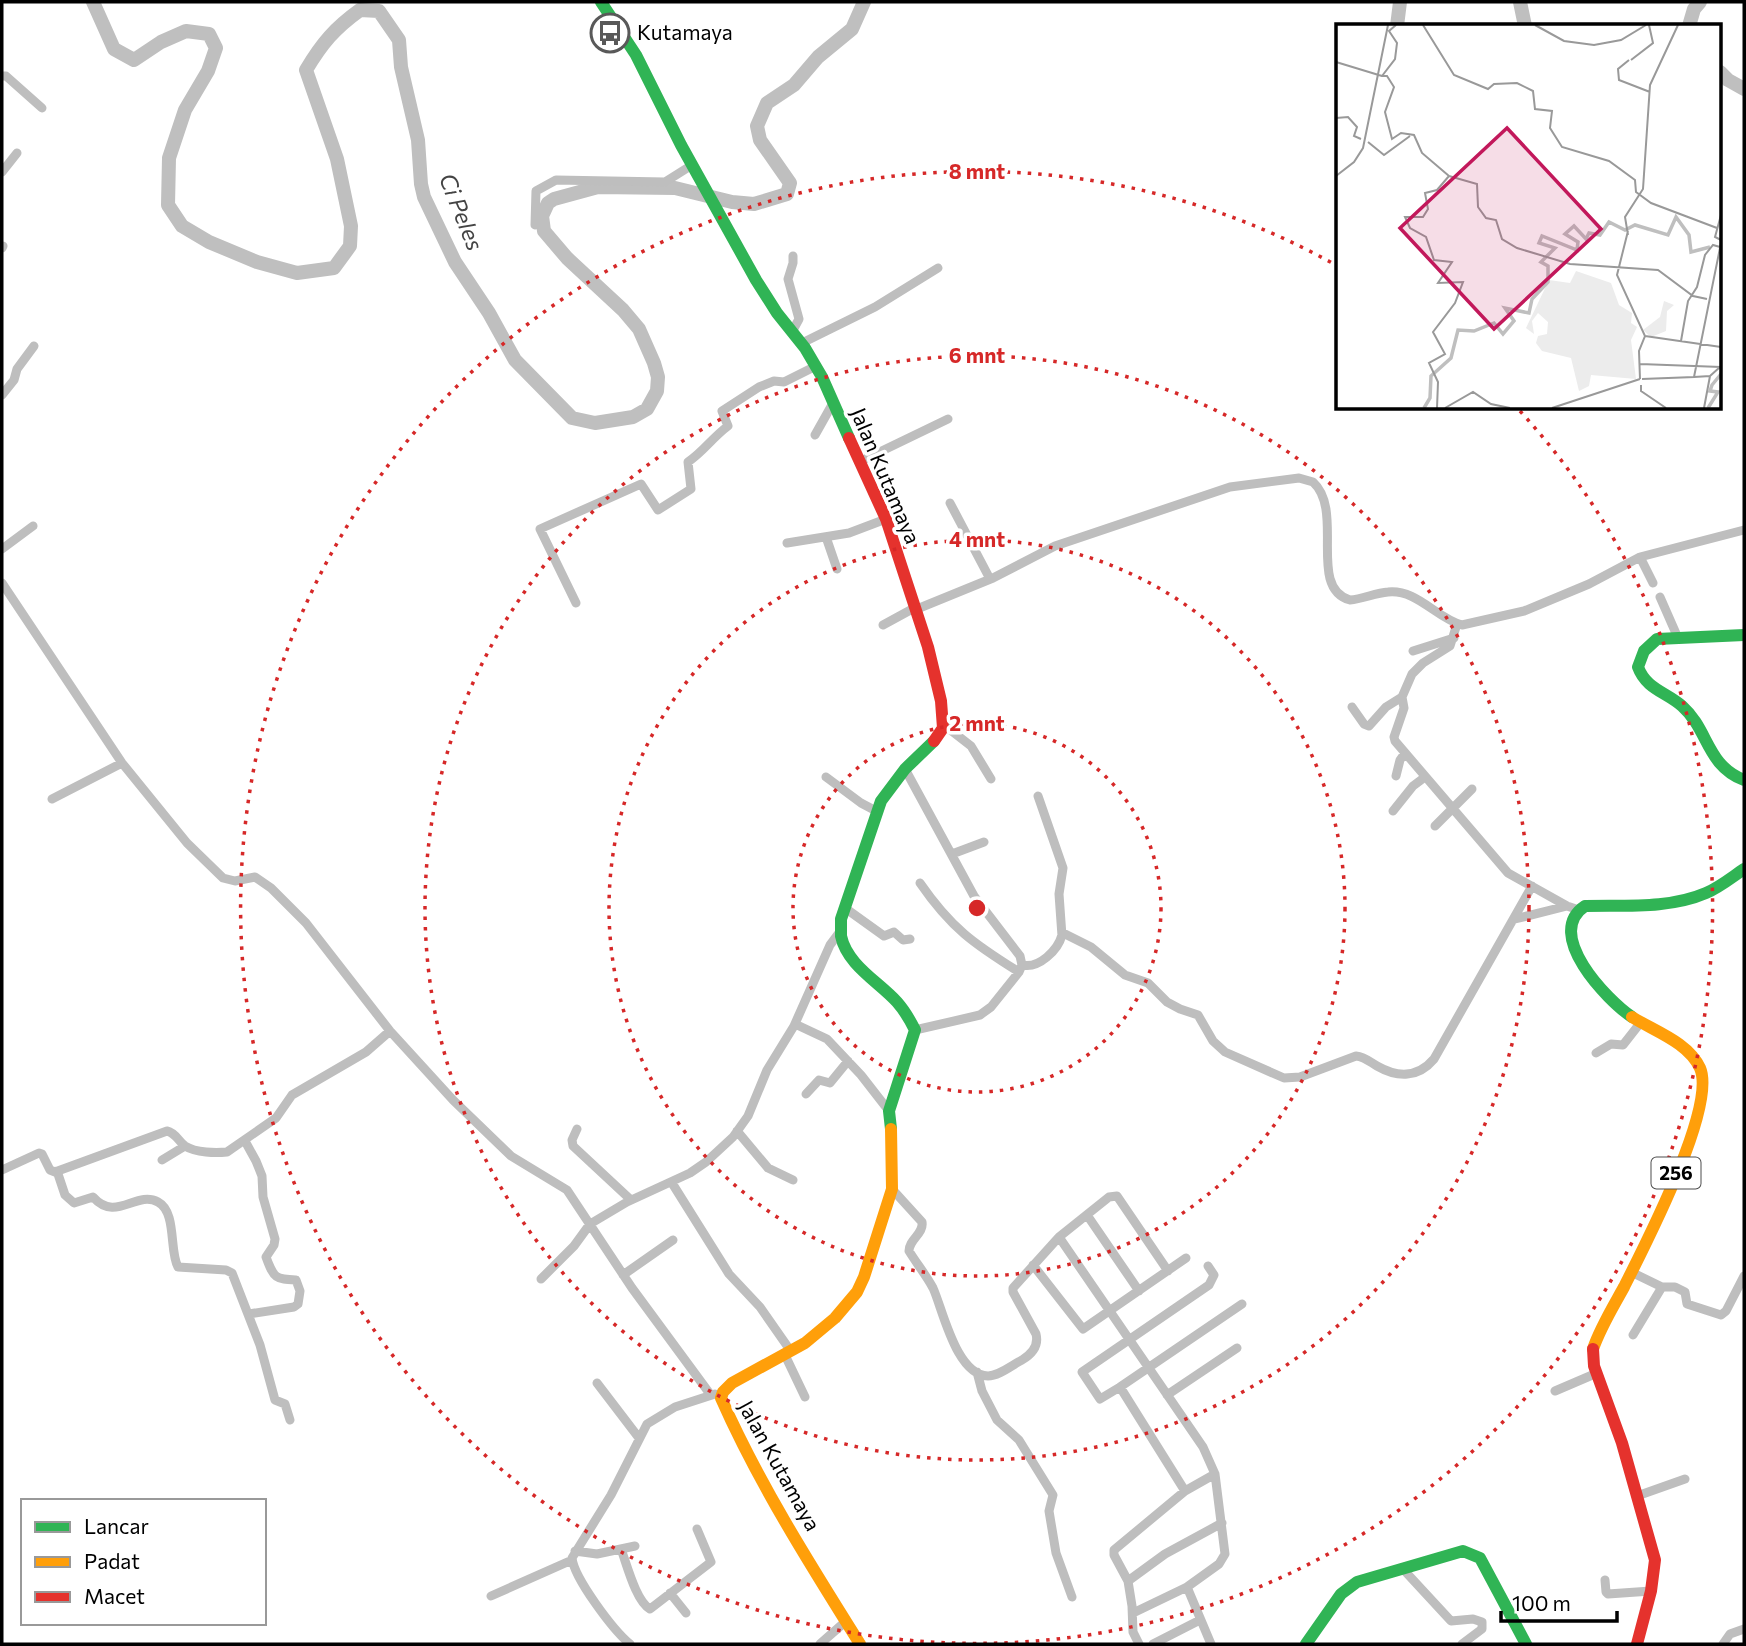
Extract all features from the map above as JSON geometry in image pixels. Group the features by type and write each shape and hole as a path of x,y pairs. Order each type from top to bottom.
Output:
{"main road":[{"name":"Jalan Kutamaya","path":"606,4 756,280 816,366 886,519 916,608 941,701 944,724"},
{"path":"1744,635 1657,639 1650,644 1639,663 1641,678 1646,684 1686,710 1719,765 1731,775 1744,780"},
{"path":"915,1030 901,1003 846,951 839,933 878,811 890,787 932,744 944,724"},
{"path":"1573,908 1639,905 1692,897 1719,887 1744,869"},
{"name":"256","path":"1573,908 1571,937 1583,965 1607,996 1690,1055 1700,1069 1704,1085 1695,1123 1659,1217 1593,1348 1593,1360 1622,1443 1655,1560 1651,1591 1637,1644"},
{"name":"Jalan Kutamaya","path":"860,1644 716,1394 756,1367 805,1343 825,1327 857,1292 864,1278 892,1189 889,1111 915,1030"},
{"path":"1306,1644 1346,1588 1357,1582 1463,1551 1479,1558 1526,1644"}],"street":[{"path":"2,76 6,76 42,108"},
{"path":"2,172 17,153"},
{"path":"535,225 536,191 556,180 665,182 692,165"},
{"path":"793,256 788,279 799,320 793,332"},
{"path":"802,344 875,307 938,268"},
{"path":"2,395 15,380 17,369 34,346"},
{"path":"576,603 540,529 641,484 658,510 691,489 688,462 706,449 709,440 728,426 722,411 759,387 774,381 784,382 816,366"},
{"path":"815,435 833,403"},
{"path":"860,461 947,419"},
{"path":"883,625 916,608 989,579 1055,546 1230,487 1305,478 1320,489 1327,510 1328,567 1336,592 1350,600 1388,592 1405,595 1457,624 1467,626 1524,611 1590,584 1640,557 1744,530"},
{"path":"950,503 973,543 989,579"},
{"path":"788,543 849,533 886,519"},
{"path":"2,550 33,526"},
{"path":"826,537 837,569"},
{"path":"1640,557 1653,583"},
{"path":"2,583 122,763 187,844 223,878 235,881 255,877 271,888 306,923 390,1031 453,1100 500,1147 567,1190 623,1275 716,1394 675,1407 651,1420 639,1438 611,1495 573,1556"},
{"path":"1660,597 1678,638"},
{"path":"1352,707 1364,724 1369,726 1386,707 1402,697 1416,669 1450,646 1457,624"},
{"path":"1413,651 1454,638"},
{"path":"1402,697 1404,708 1394,737 1405,753 1508,873 1573,908"},
{"path":"944,724 971,746 991,779"},
{"path":"1396,776 1400,760 1405,753"},
{"path":"51,799 122,763"},
{"path":"905,769 974,896 1020,956 1020,968 991,1007 980,1015 915,1030"},
{"path":"1393,811 1413,786 1425,777"},
{"path":"826,778 861,803 878,811"},
{"path":"1435,826 1472,789"},
{"path":"920,883 955,927 977,946 1020,968 1034,964 1051,954 1058,947 1062,936 1059,894 1063,868 1038,796"},
{"path":"951,855 984,842"},
{"path":"1062,936 1065,934 1091,947 1125,975 1144,980 1167,1002 1196,1014 1219,1047 1231,1056 1276,1076 1293,1079 1356,1056 1389,1073 1405,1075 1424,1069 1434,1059 1532,886"},
{"path":"845,908 885,937 894,932 903,940 910,939"},
{"path":"1515,919 1573,908"},
{"path":"541,1279 574,1246 590,1224 631,1200 672,1183 706,1162 737,1131 748,1116 767,1070 796,1024 830,945 839,933"},
{"path":"1596,1053 1611,1044 1623,1045 1641,1022"},
{"path":"796,1024 827,1039 889,1111"},
{"path":"2,1170 39,1153 50,1170 57,1171 167,1131 172,1132 185,1146 219,1153 228,1152 276,1118 292,1095 366,1052 390,1031"},
{"path":"806,1094 819,1080 830,1083 848,1061"},
{"path":"577,1129 572,1140 573,1146 631,1200"},
{"path":"737,1131 768,1168 793,1180"},
{"path":"245,1141 262,1176 263,1198 275,1239 266,1256 276,1276 283,1281 296,1280 300,1291 298,1304 294,1307 249,1314"},
{"path":"162,1160 185,1146"},
{"path":"57,1171 65,1195 74,1203 93,1197 116,1208 150,1198 163,1205 178,1267 230,1272 241,1290 274,1398 285,1404 290,1420"},
{"path":"672,1183 729,1274 760,1307 787,1352 805,1397"},
{"path":"892,1189 922,1222 922,1230 911,1243 909,1251 932,1287 954,1346 977,1372 987,1376 994,1375 1028,1356 1035,1347 1035,1330 1012,1290 1059,1237 1109,1197 1117,1196 1168,1270"},
{"path":"1087,1214 1139,1291"},
{"path":"1059,1237 1203,1447 1215,1474 1225,1549 1221,1561 1187,1587 1133,1613"},
{"path":"623,1275 673,1240"},
{"path":"1033,1265 1080,1329 1083,1329 1186,1258"},
{"path":"1208,1266 1214,1275 1209,1285 1082,1372 1100,1399 1242,1304"},
{"path":"1630,1272 1662,1287 1678,1288 1685,1292 1687,1304 1722,1315 1744,1276"},
{"path":"1633,1335 1662,1287"},
{"path":"1167,1395 1237,1348"},
{"path":"977,1372 982,1391 997,1420 1019,1440 1053,1495 1049,1511 1056,1553 1072,1597"},
{"path":"1555,1391 1597,1373"},
{"path":"597,1383 639,1438"},
{"path":"1120,1387 1185,1491"},
{"path":"1139,1644 1133,1636 1128,1581 1114,1550 1185,1491 1215,1474"},
{"path":"1637,1496 1685,1479"},
{"path":"1128,1581 1164,1554 1222,1523"},
{"path":"621,1549 639,1597 650,1609 711,1562 697,1529"},
{"path":"491,1596 573,1556 635,1546"},
{"path":"573,1556 601,1612 629,1644"},
{"path":"1402,1568 1451,1621 1473,1619 1482,1622 1482,1629 1462,1644"},
{"path":"1605,1580 1608,1594 1651,1591"},
{"path":"1187,1587 1211,1644"},
{"path":"670,1593 686,1613"},
{"path":"1153,1644 1200,1620"},
{"path":"820,1644 845,1622"},
{"path":"1723,1644 1730,1634 1744,1629"}],"waterway":[{"name":"Ci Peles","path":"93,2 114,49 134,60 161,42 186,31 209,34 216,48 208,71 185,110 169,158 168,205 182,226 209,242 257,262 297,273 334,268 350,246 351,226 337,159 306,70 330,37 351,17 360,10 379,11 399,40 401,67 418,140 424,197 455,262 489,313 515,360 572,418 595,423 633,417 647,409 657,391 658,377 639,329 623,310 567,258 544,231 542,216 548,203 598,187 675,188 732,202 754,204 787,194 790,183 760,140 757,126 767,103 794,85 818,57 852,29 864,2"},
{"name":"Ci Peles","path":"1397,24 1400,2"},
{"name":"Ci Peles","path":"1520,2 1525,24"},
{"name":"Ci Peles","path":"1690,24 1694,9 1700,2"},
{"name":"Ci Peles","path":"1722,74 1744,89"}],"traffic: fast":[{"path":"601,2 636,55 681,145 756,280 777,313 805,348 822,377 849,438"},
{"path":"1744,635 1657,639 1644,651 1638,667 1651,685 1676,701 1691,715 1722,765 1744,780"},
{"path":"891,1129 889,1111 915,1030 897,1002 850,956 841,936 841,919 881,801 905,769 934,741"},
{"path":"1632,1017 1608,996 1583,966 1571,933 1574,918 1585,906 1647,905 1692,898 1716,888 1744,869"},
{"path":"1306,1644 1341,1594 1357,1582 1463,1551 1480,1558 1526,1644"}],"traffic: slow":[{"path":"1593,1349 1676,1177 1698,1113 1702,1087 1700,1068 1695,1059 1679,1044 1632,1017"},
{"path":"860,1644 768,1492 721,1398 732,1383 805,1343 835,1318 857,1292 892,1189 891,1129"}],"traffic: jam":[{"path":"849,438 886,519 928,647 941,701 943,728 934,741"},
{"path":"1593,1349 1594,1366 1622,1443 1655,1560 1651,1591 1637,1644"}],"place":[{"name":"Kutamaya","path":"610,33"}]}
